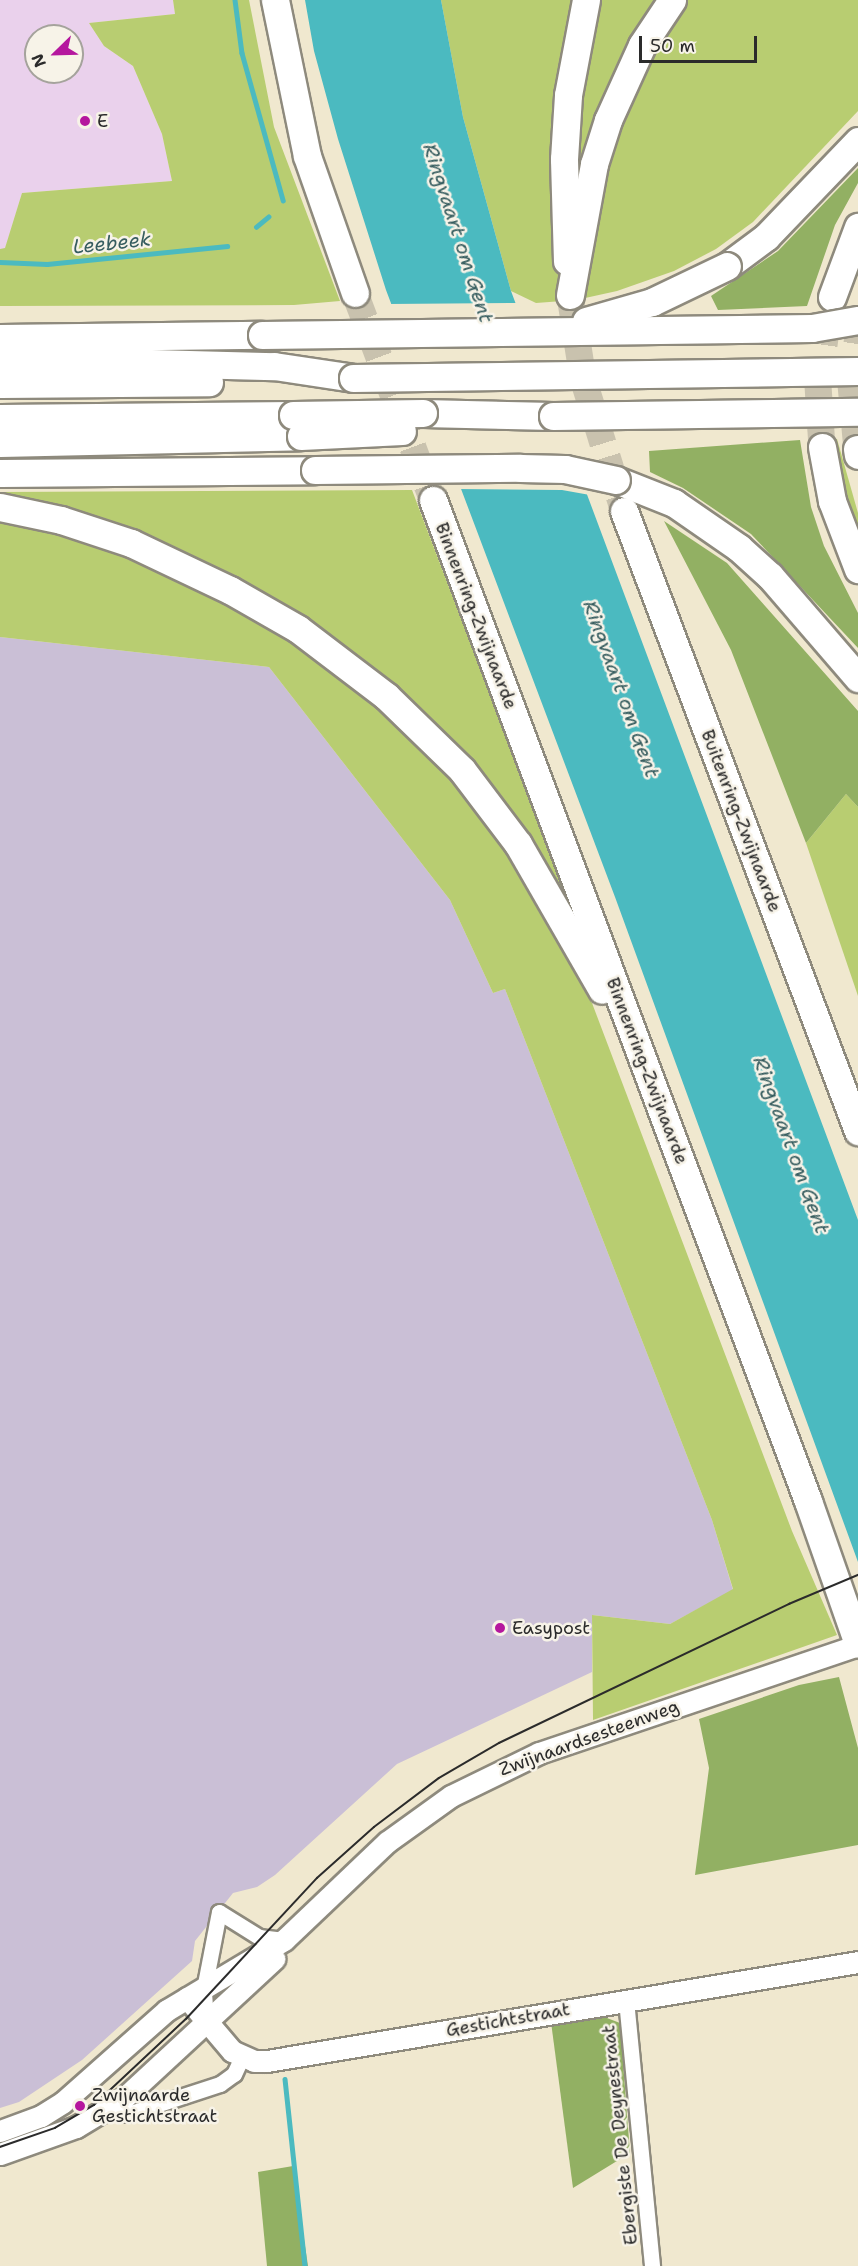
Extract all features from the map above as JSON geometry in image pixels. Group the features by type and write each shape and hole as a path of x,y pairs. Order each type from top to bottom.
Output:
{"highway":[{"path":"275,0 307,156 354,293"},
{"path":"586,0 568,95 564,159 570,295 594,164 608,120 642,45 672,0"},
{"path":"512,332 594,319 633,308 727,266 766,237 858,141"},
{"path":"832,297 858,227"},
{"path":"0,338 812,328 858,320"},
{"path":"0,359 353,378 858,371"},
{"path":"0,384 277,373"},
{"path":"0,418 427,430 553,416 858,412"},
{"path":"0,443 297,425"},
{"path":"822,447 832,501 858,569"},
{"path":"0,473 520,468 565,469 616,480 674,503 740,548 770,576 856,675"},
{"name":"Binnenring-Zwijnaarde","path":"433,500 646,1067 858,1644"},
{"path":"0,507 61,520 131,543 273,613 330,652 422,729 462,770 544,883 646,1067"},
{"name":"Buitenring-Zwijnaarde","path":"624,511 858,1131"}],"street":[{"name":"Zwijnaardsesteenweg","path":"0,2131 41,2116 63,2102 152,2022 284,1940 387,1842 421,1816 488,1776 539,1753 858,1644"},
{"path":"242,2056 207,2022 196,1994 219,1912 240,1922 260,1937 284,1940"},
{"name":"Zwijnaardsesteenweg","path":"0,2154 50,2138 106,2110 124,2098 282,1952 284,1940"},
{"name":"Gestichtstraat","path":"242,2056 254,2061 283,2059 857,1961"},
{"name":"Ebergiste De Deynestraat","path":"626,2000 652,2266"},
{"name":"Zwijnaardsesteenweg","path":"106,2110 128,2114 220,2084 234,2074 242,2056"}],"shaded area":[{"path":"0,0 173,0 175,14 89,23 104,46 133,66 162,134 172,181 22,193 5,249 0,249"},
{"path":"0,637 269,667 450,900 493,993 505,989 712,1520 733,1590 670,1624 592,1615 592,1672 397,1764 275,1875 257,1887 233,1893 195,1941 192,1961 82,2060 19,2102 0,2108"}],"green space":[{"path":"173,0 249,0 274,127 340,301 294,305 0,306 0,249 5,248 22,193 172,181 162,134 133,66 104,46 89,23 175,14"},
{"path":"441,0 858,0 858,111 753,222 716,249 674,271 617,291 576,300 536,303 511,291 463,117"},
{"path":"858,168 858,183 835,225 807,306 718,310 711,296 778,251"},
{"path":"833,439 837,439 858,513 858,539 842,494"},
{"path":"800,440 811,507 824,546 858,613 858,648 751,534 683,488 650,472 649,451"},
{"path":"412,490 578,926 570,960 592,1003 792,1531 837,1635 593,1720 592,1615 670,1624 733,1589 712,1520 505,989 493,993 450,900 269,667 0,637 0,492"},
{"path":"664,521 727,563 858,711 858,807 846,794 806,843 731,650"},
{"path":"846,794 858,807 858,996 806,843"},
{"path":"839,1677 858,1748 858,1845 695,1875 709,1768 699,1719 799,1685"},
{"path":"599,2015 620,2023 630,2153 573,2188 551,2022"},
{"path":"293,2166 308,2266 267,2266 258,2172"}],"water":[{"name":"Ringvaart om Gent","path":"305,0 441,0 463,117 511,291 858,1220 858,1562 615,897 386,290 338,139 314,51"}],"pier":[{"path":"519,303 590,495 562,490 456,489 388,304"}],"waterway":[{"path":"235,0 242,53 283,200"},
{"path":"256,227 268,217"},
{"name":"Leebeek","path":"0,262 47,264 227,246"},
{"path":"285,2079 305,2266"}],"tunnel":[{"path":"355,293 433,500"},
{"path":"570,295 583,378 624,511"},
{"path":"822,447 818,385 830,304"},
{"path":"857,449 851,384 858,336"}],"tram line":[{"path":"0,2147 55,2128 94,2105 186,2019 317,1878 374,1827 439,1778 499,1743 789,1604 858,1575"}],"place":[{"name":"E","path":"85,121"},
{"name":"Easypost","path":"500,1628"},
{"name":"Zwijnaarde Gestichtstraat","path":"80,2106"}]}
